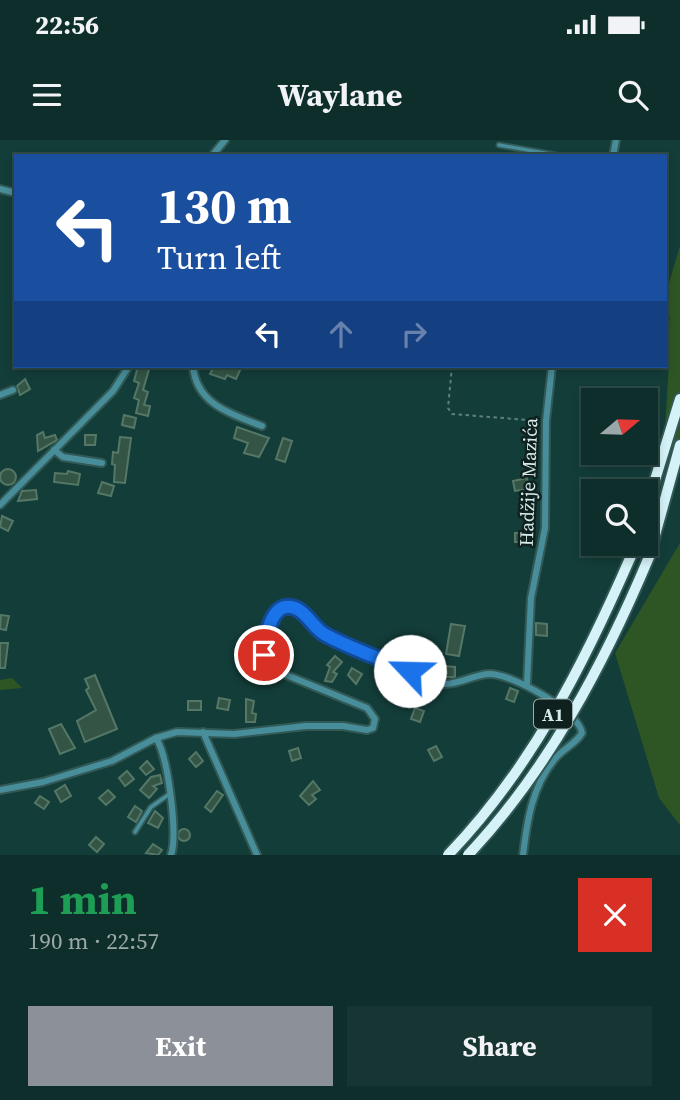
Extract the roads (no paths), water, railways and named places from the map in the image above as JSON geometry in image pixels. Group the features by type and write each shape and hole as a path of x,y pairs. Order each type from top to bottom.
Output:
{"highway":[{"path":"655,479 680,399"},
{"name":"A1","path":"468,855 520,792 554,743 600,665 649,557 680,445"},
{"name":"A1","path":"448,855 498,796 542,734 593,640 631,556"}],"street":[{"path":"214,154 225,140"},
{"path":"0,505 113,391 129,368"},
{"path":"193,368 197,385 209,400 262,426"},
{"name":"Hadžije Mazića","path":"527,683 531,598 545,528 546,421 552,368"},
{"path":"0,395 13,390"},
{"path":"54,450 64,457 102,463"},
{"path":"0,790 43,782 112,761 156,738 177,732 234,734 306,726 343,726 367,730 373,728 374,719 367,708 279,673 267,665 264,655 266,638 276,613 285,607 299,610 325,634 430,682 455,683 487,674 527,683 536,693 578,720 582,733 555,758 544,774 527,818 523,855"},
{"path":"203,732 257,855"},
{"path":"156,738 165,755 168,795 175,829 171,855"}],"lane":[{"path":"499,145 550,154"},
{"path":"135,832 151,807 168,795"}]}
